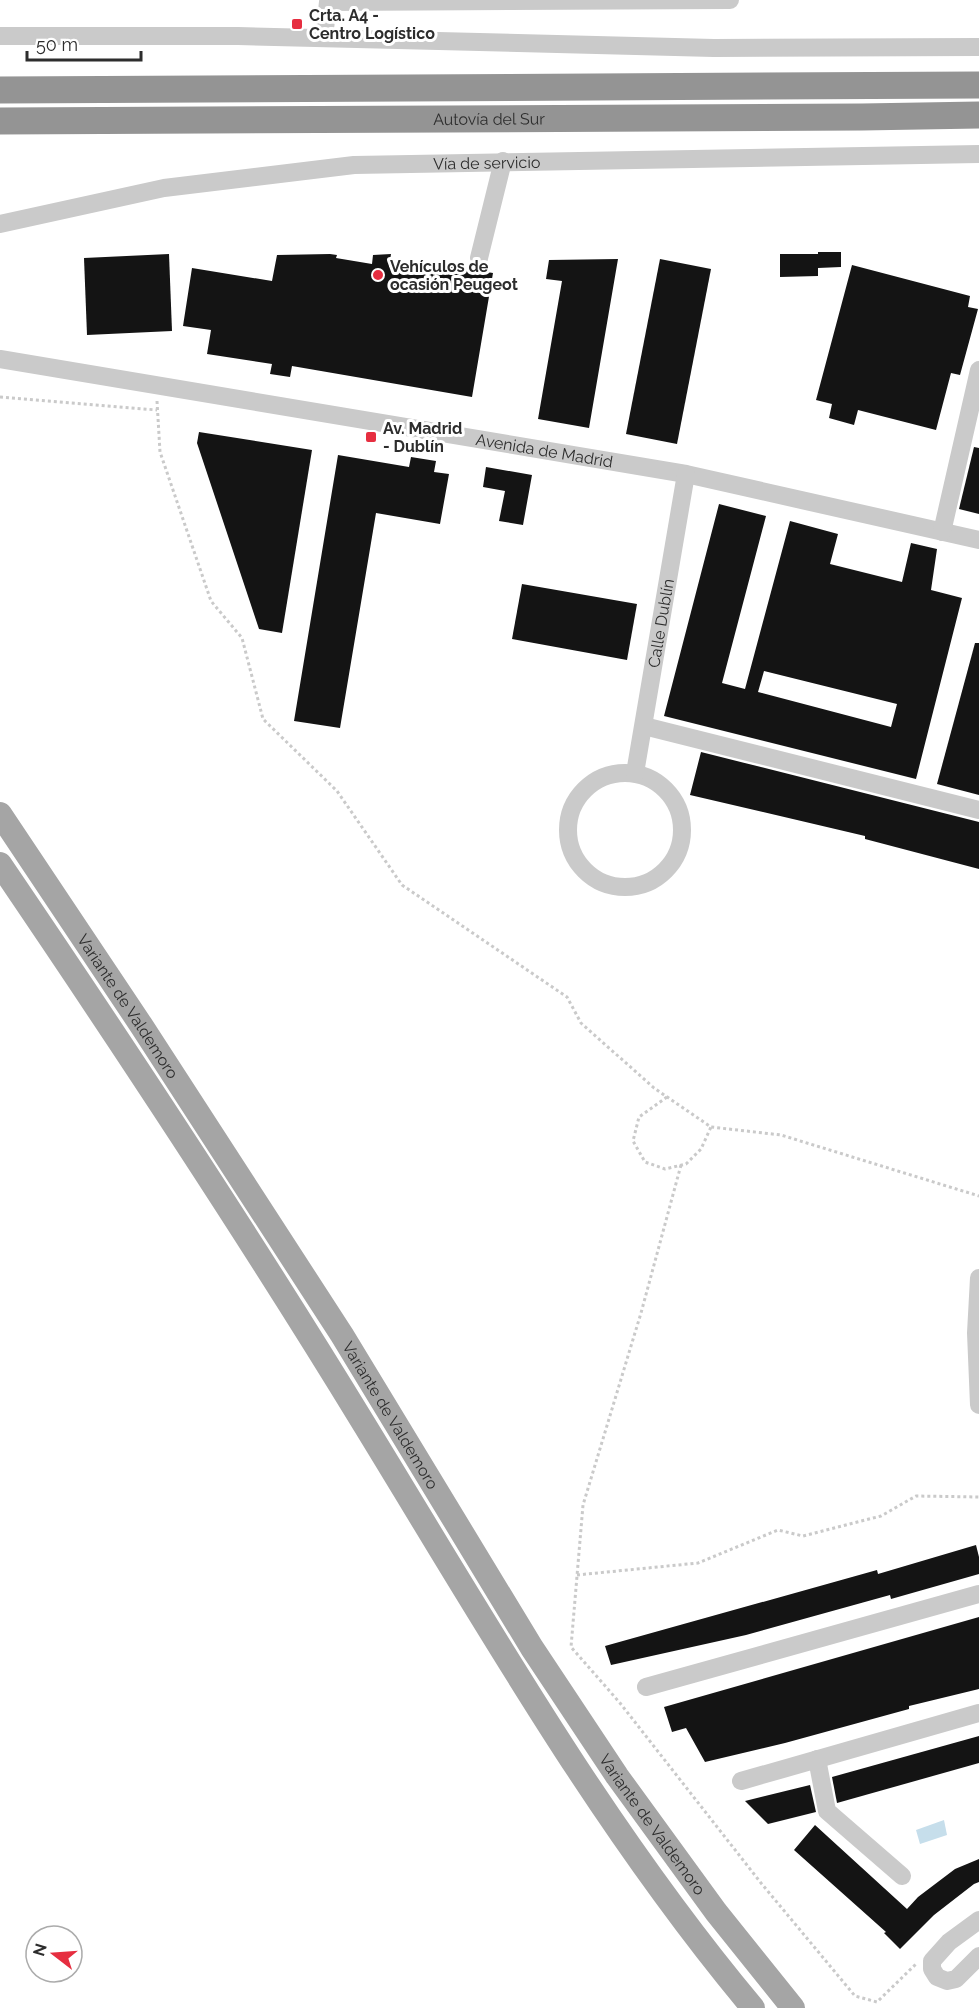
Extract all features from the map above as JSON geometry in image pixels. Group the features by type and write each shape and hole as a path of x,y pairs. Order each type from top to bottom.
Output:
{"highway":[{"name":"Autovía del Sur","path":"0,90 979,85"},
{"name":"Autovía del Sur","path":"0,121 979,115"}],"main road":[{"name":"Variante de Valdemoro","path":"0,814 135,1015 342,1335 532,1648 617,1776 722,1921 793,2008"},
{"name":"Variante de Valdemoro","path":"0,864 126,1050 321,1353 593,1794 686,1922 753,2008"}],"street":[{"path":"324,38 328,2 730,0"},
{"path":"0,36 238,36 714,48 979,47"},
{"name":"Vía de servicio","path":"0,224 176,187 354,165 979,154"},
{"path":"479,258 502,161"},
{"name":"Avenida de Madrid","path":"0,358 686,474 979,540"},
{"path":"942,531 979,370"},
{"name":"Calle Dublín","path":"635,773 686,474"},
{"path":"644,726 979,810"},
{"path":"635,773 659,783 676,802 684,827 679,852 664,874 642,887 616,888 592,878 574,859 567,834 571,808 586,787 609,774 635,773"},
{"path":"979,1278 976,1333 979,1405"},
{"path":"646,1687 979,1594"},
{"path":"741,1781 979,1713"},
{"path":"817,1759 828,1811 902,1876"},
{"path":"979,1920 949,1942 932,1961 932,1970 937,1977 947,1981 956,1978 979,1956"}],"path":[{"path":"156,385 160,452 211,601 242,638 263,719 337,791 402,885 567,997 580,1023 654,1088 711,1127 781,1135 979,1196"},
{"path":"0,397 158,410"},
{"path":"668,1097 639,1117 633,1141 645,1162 665,1169 686,1164 701,1149 711,1127"},
{"path":"681,1165 641,1313 583,1505 571,1647 620,1703 761,1883 855,1996 877,2002 918,1962 932,1961"},
{"path":"577,1575 698,1563 778,1530 803,1536 882,1516 916,1496 979,1497"}],"water":[{"path":"944,1820 947,1835 920,1844 916,1830"}],"building":[{"path":"818,252 841,252 841,267 818,268 818,276 780,277 780,254 818,254"},
{"path":"169,254 172,331 87,335 84,258"},
{"path":"391,254 389,267 424,273 425,262 493,273 472,397 292,366 290,377 270,374 272,364 207,354 211,330 183,326 192,268 272,281 277,255 337,255 336,258 372,264 373,255"},
{"path":"618,259 589,428 538,419 562,281 546,279 549,260"},
{"path":"660,259 711,269 677,444 626,434"},
{"path":"852,265 970,296 968,307 978,309 960,375 951,373 936,430 858,410 854,425 829,418 832,404 816,400"},
{"path":"199,432 312,450 282,633 259,629 197,443"},
{"path":"974,447 979,448 979,514 959,509"},
{"path":"338,455 409,467 411,457 436,461 434,472 449,474 440,524 376,513 340,728 294,721"},
{"path":"486,467 532,475 523,525 499,521 505,491 483,487"},
{"path":"719,504 766,516 722,683 745,689 790,521 838,534 830,564 902,582 911,543 937,549 931,590 962,598 916,779 664,716","holes":["764,671 897,704 891,727 758,692"]},
{"path":"522,584 637,604 627,660 512,639"},
{"path":"975,643 979,643 979,795 937,784"},
{"path":"701,752 979,822 979,869 865,839 865,836 690,795"},
{"path":"976,1545 979,1574 891,1599 890,1595 746,1635 611,1665 605,1646 877,1570 878,1574"},
{"path":"979,1617 979,1689 909,1706 909,1709 785,1743 705,1762 686,1728 672,1732 664,1707"},
{"path":"979,1736 979,1763 837,1803 832,1777"},
{"path":"810,1785 816,1812 768,1824 745,1801"},
{"path":"815,1825 907,1909 918,1897 955,1869 979,1859 979,1882 934,1915 900,1949 884,1933 886,1932 794,1850"}],"place":[{"name":"Crta. A4 - Centro Logístico","path":"297,24"},
{"name":"Vehículos de ocasión Peugeot","path":"378,275"},
{"name":"Av. Madrid - Dublín","path":"371,437"}]}
